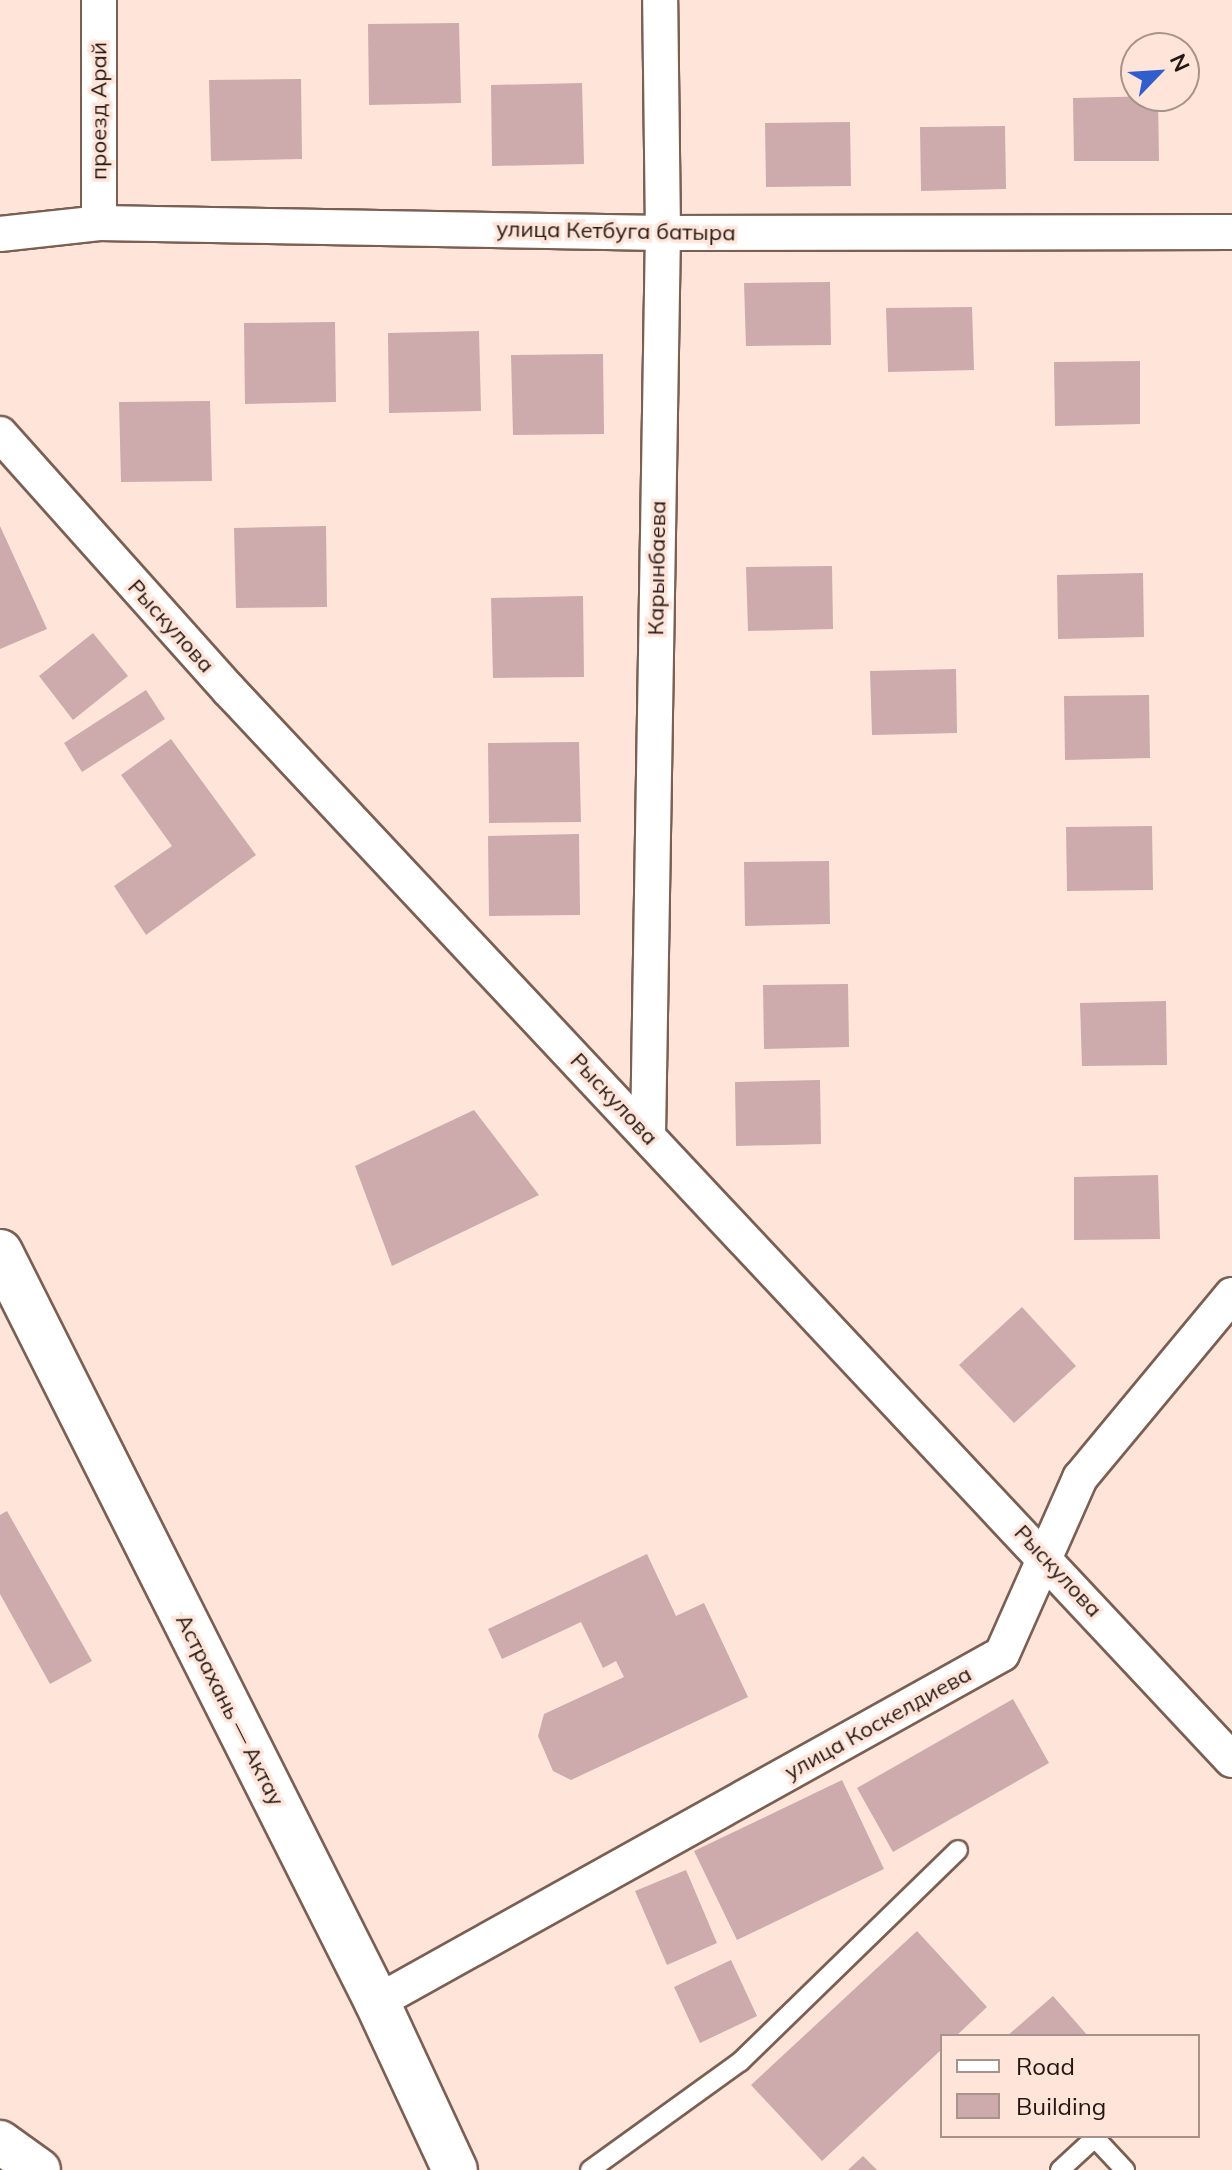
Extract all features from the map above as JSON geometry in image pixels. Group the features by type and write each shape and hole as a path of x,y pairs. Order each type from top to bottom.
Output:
{"highway":[{"name":"Астрахань — Актау","path":"0,1252 377,2002 444,2167"}],"street":[{"name":"проезд Арай","path":"99,0 99,223"},
{"name":"Карынбаева","path":"648,1136 663,233 660,0"},
{"name":"улица Кетбуга батыра","path":"0,234 99,223 663,233 1232,232"},
{"name":"Рыскулова","path":"0,434 228,689 1043,1554 1232,1760"},
{"name":"улица Коскелдиева","path":"377,2002 1002,1654 1043,1554 1080,1478 1232,1295"},
{"path":"0,2142 39,2170"}],"lane":[{"path":"590,2170 740,2062 958,1850"},
{"path":"1060,2170 1095,2138"},
{"path":"1097,2138 1125,2170"}],"building":[{"path":"459,23 461,103 369,105 368,24"},
{"path":"301,79 302,159 211,161 209,80"},
{"path":"582,83 584,164 492,166 491,85"},
{"path":"1120,97 1120,112 1158,112 1159,161 1074,161 1073,98"},
{"path":"850,122 851,186 766,187 765,123"},
{"path":"1005,126 1006,189 921,191 920,127"},
{"path":"830,282 831,345 746,346 744,283"},
{"path":"972,307 974,370 888,372 886,308"},
{"path":"335,322 336,402 245,404 244,323"},
{"path":"479,331 481,411 389,413 388,333"},
{"path":"603,354 604,434 513,435 511,355"},
{"path":"1140,361 1140,424 1055,426 1054,362"},
{"path":"210,401 212,481 121,482 119,402"},
{"path":"0,526 47,629 0,649"},
{"path":"326,526 327,607 236,608 234,528"},
{"path":"832,566 833,629 748,631 746,567"},
{"path":"1143,573 1144,637 1058,639 1057,575"},
{"path":"583,596 584,677 493,678 491,598"},
{"path":"93,633 128,676 73,720 39,676"},
{"path":"956,669 957,733 872,735 870,671"},
{"path":"146,690 165,719 82,772 64,743"},
{"path":"1149,695 1150,758 1065,760 1064,696"},
{"path":"171,739 256,855 146,935 114,886 172,846 121,775"},
{"path":"579,742 581,822 489,823 488,743"},
{"path":"1152,826 1153,890 1067,891 1066,827"},
{"path":"579,834 580,915 489,916 488,836"},
{"path":"829,861 830,924 745,926 744,862"},
{"path":"848,984 849,1047 764,1049 763,985"},
{"path":"1166,1001 1167,1065 1082,1066 1080,1003"},
{"path":"820,1080 821,1144 736,1146 735,1082"},
{"path":"474,1110 539,1195 392,1266 355,1166"},
{"path":"1158,1175 1160,1239 1074,1240 1074,1177"},
{"path":"1022,1307 1076,1366 1014,1423 959,1365"},
{"path":"7,1511 92,1661 50,1684 0,1594 0,1515"},
{"path":"647,1554 676,1616 704,1603 748,1697 571,1780 553,1771 538,1736 544,1714 624,1677 616,1661 603,1668 581,1622 502,1659 488,1629"},
{"path":"1013,1699 1049,1763 893,1852 857,1788"},
{"path":"842,1780 884,1869 737,1940 694,1851"},
{"path":"686,1870 717,1943 667,1965 635,1891"},
{"path":"917,1931 987,2007 958,2034 940,2034 940,2051 822,2161 751,2085"},
{"path":"731,1960 757,2016 700,2043 674,1987"},
{"path":"1053,1996 1086,2034 1009,2034"},
{"path":"863,2156 877,2170 848,2170"}]}
